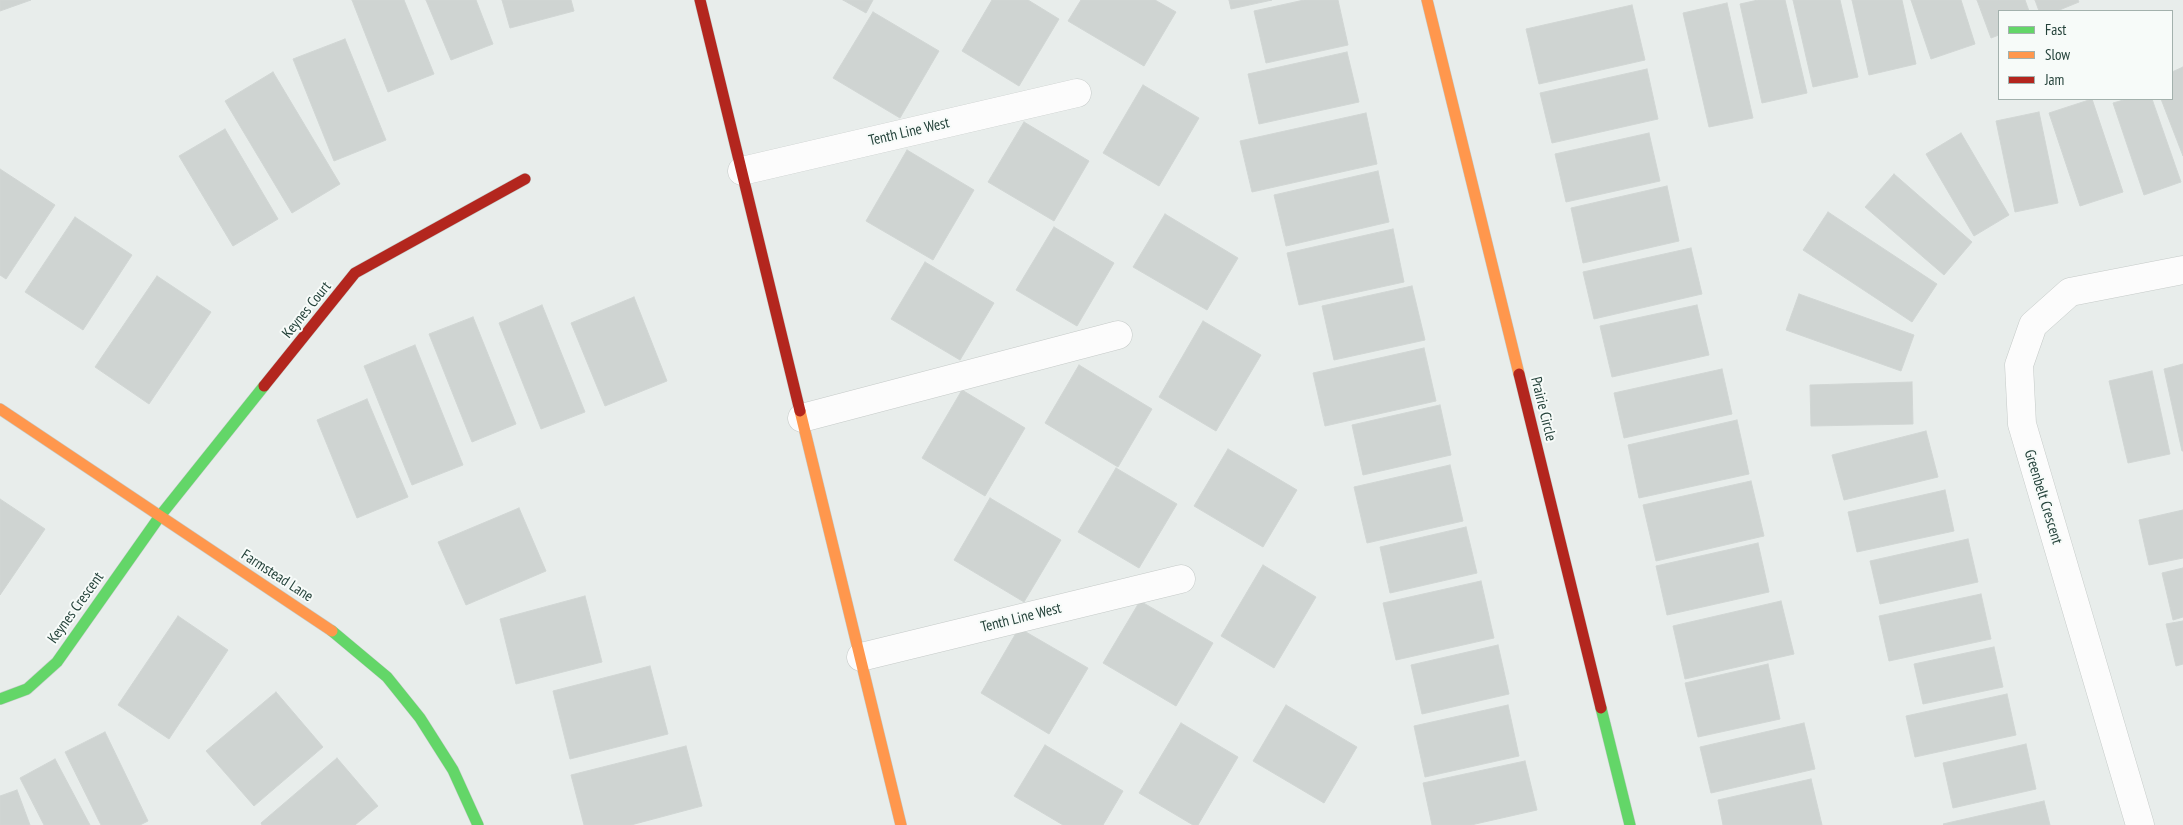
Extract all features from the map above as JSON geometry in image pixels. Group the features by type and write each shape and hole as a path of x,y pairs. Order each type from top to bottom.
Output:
{"street":[{"path":"700,0 901,825"},
{"name":"Prairie Circle","path":"1427,0 1630,825"},
{"name":"Tenth Line West","path":"742,170 1077,93"},
{"name":"Keynes Court","path":"160,516 355,273 525,179"},
{"name":"Greenbelt Crescent","path":"2140,825 2022,424 2019,366 2032,325 2070,292 2183,270"},
{"path":"802,418 1118,335"},
{"name":"Farmstead Lane","path":"0,409 332,630 387,677 420,718 453,770 478,825"},
{"name":"Keynes Crescent","path":"0,699 27,689 57,662 160,516"},
{"name":"Tenth Line West","path":"860,657 1181,579"}],"building":[{"path":"0,0 31,0 0,11"},
{"path":"352,0 404,0 434,74 388,92"},
{"path":"426,0 476,0 493,44 451,60"},
{"path":"502,0 571,0 574,11 510,28"},
{"path":"843,0 873,0 866,13"},
{"path":"992,0 1028,0 1059,19 1019,86 962,51"},
{"path":"1081,0 1155,0 1176,12 1144,66 1068,21"},
{"path":"1229,0 1272,0 1231,9"},
{"path":"1304,0 1338,0 1348,45 1266,63 1254,11"},
{"path":"1758,0 1785,0 1807,93 1762,103 1740,4"},
{"path":"1793,0 1840,0 1858,77 1813,87"},
{"path":"1852,0 1902,0 1916,64 1869,75"},
{"path":"1911,0 1961,0 1975,44 1931,59"},
{"path":"1977,0 2025,0 2029,10 1998,10 1998,35 1991,38"},
{"path":"2035,0 2078,0 2079,2 2059,10 2039,10"},
{"path":"1727,3 1753,118 1709,127 1683,13"},
{"path":"1632,5 1645,60 1539,84 1526,29"},
{"path":"873,12 939,51 900,118 833,78"},
{"path":"345,39 386,140 334,161 293,59"},
{"path":"1347,52 1359,102 1259,124 1248,74"},
{"path":"2183,67 2183,156 2161,100 2173,100 2173,72"},
{"path":"1647,69 1658,119 1552,143 1540,93"},
{"path":"273,72 340,184 292,213 225,101"},
{"path":"1143,85 1199,118 1159,186 1103,153"},
{"path":"2092,100 2123,192 2080,206 2049,113"},
{"path":"2124,100 2152,100 2181,182 2144,195 2113,103"},
{"path":"2039,112 2058,203 2015,212 1996,121"},
{"path":"1366,113 1377,164 1252,192 1240,141"},
{"path":"1024,122 1089,161 1054,221 988,182"},
{"path":"225,129 278,219 233,246 179,156"},
{"path":"1649,133 1660,181 1566,202 1555,154"},
{"path":"1961,133 2009,215 1974,236 1926,154"},
{"path":"907,150 974,190 933,260 866,221"},
{"path":"0,169 55,205 6,279 0,275"},
{"path":"1378,171 1389,222 1286,246 1274,195"},
{"path":"1894,174 1972,242 1944,275 1865,207"},
{"path":"1667,186 1679,241 1583,263 1571,208"},
{"path":"1828,212 1937,284 1912,322 1803,250"},
{"path":"1165,214 1238,258 1207,310 1133,267"},
{"path":"75,217 132,255 83,330 25,292"},
{"path":"1054,227 1114,263 1077,326 1016,290"},
{"path":"1393,229 1404,282 1299,305 1287,253"},
{"path":"1691,248 1702,294 1594,319 1583,272"},
{"path":"925,262 994,303 960,360 891,319"},
{"path":"157,276 211,312 149,404 95,367"},
{"path":"1412,286 1425,340 1334,360 1322,306"},
{"path":"1799,294 1914,335 1901,371 1786,330"},
{"path":"634,297 667,381 605,406 571,323"},
{"path":"542,305 585,412 541,429 499,323"},
{"path":"1697,305 1709,355 1612,377 1600,326"},
{"path":"473,317 516,424 472,442 429,334"},
{"path":"1203,321 1261,355 1216,431 1159,397"},
{"path":"415,345 463,465 412,485 364,366"},
{"path":"1424,348 1436,401 1325,426 1313,373"},
{"path":"2183,364 2183,451 2182,451 2164,369"},
{"path":"1079,365 1152,409 1118,467 1045,423"},
{"path":"1722,369 1732,414 1624,438 1614,393"},
{"path":"2152,371 2170,454 2128,463 2109,381"},
{"path":"1912,382 1913,424 1811,426 1810,385"},
{"path":"962,390 1025,428 985,496 922,458"},
{"path":"367,399 408,497 357,518 317,420"},
{"path":"1440,405 1451,455 1363,475 1352,425"},
{"path":"1737,420 1749,474 1639,498 1628,445"},
{"path":"1926,431 1938,477 1844,500 1832,455"},
{"path":"1228,449 1297,490 1263,547 1194,506"},
{"path":"1450,465 1463,521 1367,543 1354,487"},
{"path":"1116,468 1177,504 1139,568 1078,532"},
{"path":"1751,481 1764,536 1656,561 1643,505"},
{"path":"1945,490 1954,531 1857,552 1848,512"},
{"path":"990,498 1061,540 1024,602 954,560"},
{"path":"0,499 45,529 0,595"},
{"path":"519,508 546,571 466,605 438,542"},
{"path":"2183,510 2183,558 2149,565 2139,520"},
{"path":"1466,527 1477,573 1390,593 1380,547"},
{"path":"1968,539 1978,582 1880,604 1870,561"},
{"path":"1758,543 1769,592 1667,615 1656,566"},
{"path":"1263,565 1316,597 1274,668 1221,636"},
{"path":"2183,568 2183,617 2173,620 2162,573"},
{"path":"1481,581 1494,638 1396,660 1383,603"},
{"path":"1981,594 1991,639 1889,661 1879,616"},
{"path":"585,596 602,662 516,684 500,619"},
{"path":"1140,601 1213,643 1176,706 1103,663"},
{"path":"1781,601 1794,654 1685,679 1673,626"},
{"path":"178,616 228,650 169,739 118,705"},
{"path":"2183,621 2183,664 2176,666 2166,624"},
{"path":"1019,628 1088,668 1049,734 981,693"},
{"path":"1498,645 1509,694 1422,714 1411,665"},
{"path":"1994,647 2003,687 1923,704 1914,664"},
{"path":"1768,664 1780,719 1698,737 1685,683"},
{"path":"650,666 668,734 570,759 553,691"},
{"path":"276,692 323,747 254,806 206,751"},
{"path":"2007,694 2016,735 1915,757 1906,716"},
{"path":"1286,705 1357,747 1324,803 1253,761"},
{"path":"1508,705 1519,756 1425,777 1414,726"},
{"path":"1181,723 1238,757 1198,825 1193,825 1139,793"},
{"path":"1804,723 1815,769 1711,793 1700,747"},
{"path":"105,732 148,821 140,825 101,825 65,752"},
{"path":"2026,744 2036,789 1953,808 1943,763"},
{"path":"1045,745 1123,791 1103,825 1063,825 1014,796"},
{"path":"686,746 702,806 631,825 584,825 571,775"},
{"path":"337,758 378,806 355,825 262,825 261,823"},
{"path":"55,759 90,825 44,825 20,778"},
{"path":"1525,761 1537,810 1471,825 1432,825 1423,783"},
{"path":"1811,779 1822,825 1723,825 1718,800"},
{"path":"17,790 30,825 0,825 0,796"},
{"path":"2044,801 2050,825 1943,824"}],"traffic: fast":[{"path":"0,699 27,689 57,662 160,516 264,386"},
{"path":"332,631 387,677 420,718 453,770 478,825"},
{"path":"1601,708 1630,825"}],"traffic: slow":[{"path":"1427,0 1519,374"},
{"path":"0,409 332,631"},
{"path":"800,411 901,825"}],"traffic: jam":[{"path":"700,0 800,411"},
{"path":"264,386 355,273 525,179"},
{"path":"1519,374 1601,708"}]}
